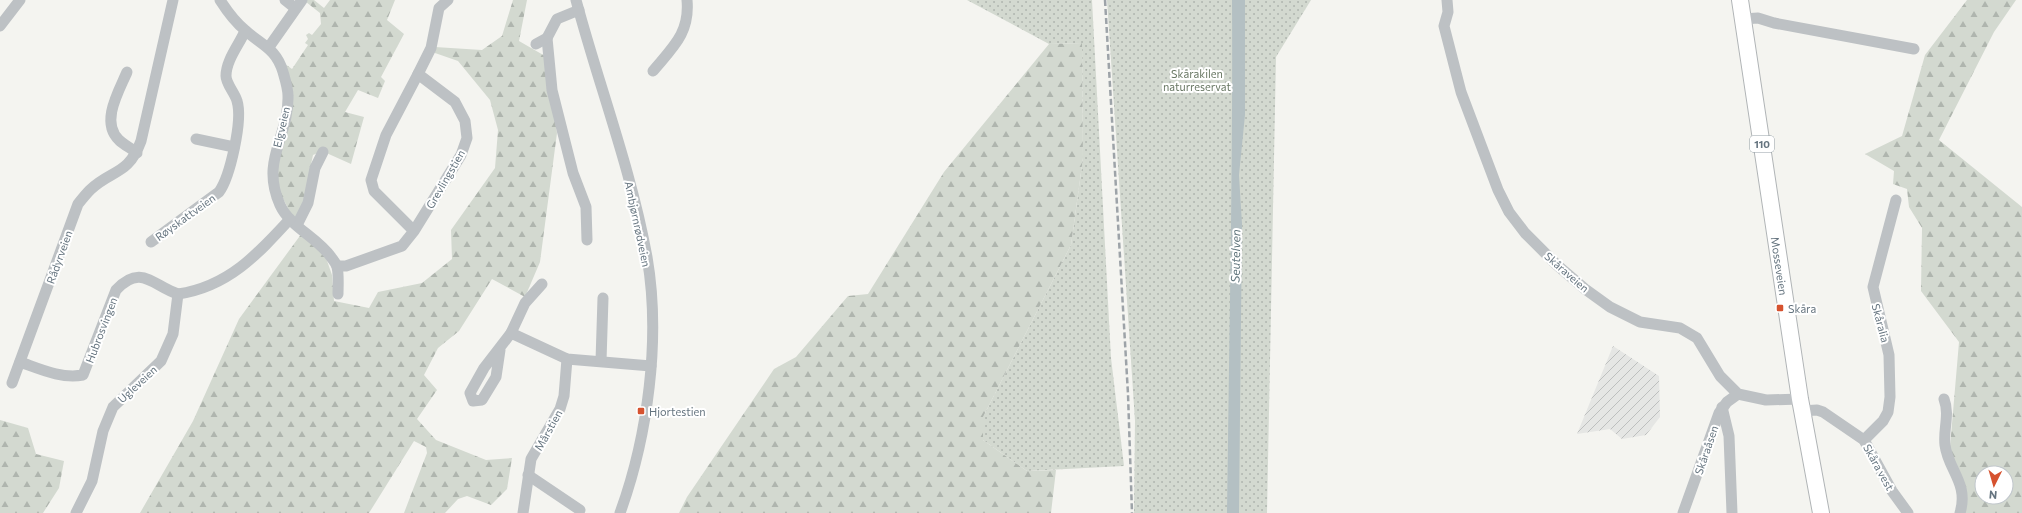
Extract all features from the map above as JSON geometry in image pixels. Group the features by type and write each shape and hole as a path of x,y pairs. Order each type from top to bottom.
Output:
{"highway":[{"name":"Mosseveien","path":"1740,0 1801,405 1821,513"}],"street":[{"path":"0,26 20,0"},
{"name":"Rådyrveien","path":"12,383 78,204 91,189 128,165 137,153 143,134 174,0"},
{"name":"Elgveien","path":"220,0 226,11 245,31 269,47 282,70 288,95 286,114 274,157 272,176 280,207 294,222 323,246 337,266"},
{"path":"269,47 298,4 285,0"},
{"path":"414,231 374,192 371,180 386,135 431,48 439,8 448,0"},
{"path":"653,71 677,42 687,24 689,13 687,0"},
{"name":"Skåraveien","path":"1447,0 1448,12 1444,26 1449,51 1466,107 1498,190 1509,212 1517,223 1557,265 1585,289 1610,306 1640,322 1680,328 1697,338 1720,376 1738,394"},
{"name":"Ambjørnrødveien","path":"547,38 558,19 578,3 640,224 647,258 650,290 651,366 641,438 627,494 620,513"},
{"path":"1743,18 1758,18 1774,23 1914,49"},
{"name":"Røyskattveien","path":"151,242 219,192 225,184 234,148 238,101 226,76 230,60 245,31"},
{"path":"536,44 547,38 552,90 573,173 586,207 587,240"},
{"path":"127,72 111,113 111,127 118,139 137,153"},
{"name":"Grevlingstien","path":"337,266 346,266 402,246 414,231 461,155 467,138 466,121 455,102 418,74"},
{"path":"196,139 234,148"},
{"path":"178,294 189,292 229,276 254,258 294,222 308,203 315,168 323,152"},
{"name":"Skåralia","path":"1864,440 1883,421 1888,412 1890,397 1889,355 1873,287 1896,200"},
{"path":"337,266 338,294"},
{"name":"Hubrosvingen","path":"20,362 58,375 73,377 83,375 116,290 124,282 139,276 146,277 178,294"},
{"path":"500,350 511,333 525,303 542,284"},
{"name":"Ugleveien","path":"76,513 92,481 103,431 113,407 161,361 173,334 178,294"},
{"path":"601,361 603,298"},
{"path":"511,333 566,359 651,366"},
{"name":"Mårstien","path":"523,513 531,459 560,408 564,396 566,359"},
{"path":"1738,394 1801,405"},
{"name":"Skåraåsen","path":"1683,513 1705,448 1722,407 1738,394"},
{"path":"1944,399 1947,409 1945,443 1947,458 1958,475 1962,492 1960,513"},
{"name":"Skåra vest","path":"1801,405 1823,412 1864,440 1892,491 1908,513"},
{"path":"1722,407 1729,436 1732,513"},
{"path":"528,475 580,510"}],"shaded area":[{"path":"1613,346 1659,376 1660,417 1646,435 1622,439 1610,429 1577,434"}],"green space":[{"path":"307,0 314,0 324,8 330,0 395,0 387,20 404,34 381,77 385,81 378,98 358,90 345,112 364,117 351,164 322,151 313,155 305,196 297,219 291,214 278,189 276,170 290,112 281,61 292,69 308,45 305,43 308,39 306,35 309,33 312,35 321,24 320,13 306,2"},
{"path":"513,0 527,0 519,41 545,56 557,133 540,262 525,297 492,279 459,331 438,348 424,375 437,390 417,419 436,440 486,460 512,458 507,489 491,505 467,496 458,499 445,513 404,513 427,453 426,447 414,441 369,513 140,513 193,421 239,319 302,233 324,252 332,275 334,301 369,308 378,292 422,283 452,259 451,230 495,168 498,130 490,100 458,61 435,53 435,47 482,50 502,36"},
{"path":"967,0 1092,0 1111,358 1124,466 1027,471 983,440 983,417 1071,245 1083,158 1082,43 1049,44"},
{"name":"Skårakilen naturreservat","path":"1107,0 1311,0 1276,57 1267,513 1134,513 1135,421"},
{"path":"1967,0 2016,0 1994,32 1939,140 2022,207 2022,513 1955,513 1963,501 1950,447 1959,342 1921,291 1922,228 1909,207 1907,189 1893,184 1894,171 1865,154 1902,136 1925,55"},
{"path":"1082,43 1083,158 1071,245 983,417 983,440 1027,471 1056,470 1051,513 679,513 687,497 774,369 796,357 848,296 868,294 944,172 1049,44"},
{"path":"0,420 28,428 36,454 64,461 59,488 43,513 0,513"}],"water":[{"name":"Seutelven","path":"1232,0 1245,0 1245,115 1239,175 1242,224 1239,513 1227,513"}],"railway":[{"path":"1105,0 1128,394 1132,513"}],"place":[{"name":"Skåra","path":"1780,308"},
{"name":"Hjortestien","path":"641,411"}]}
